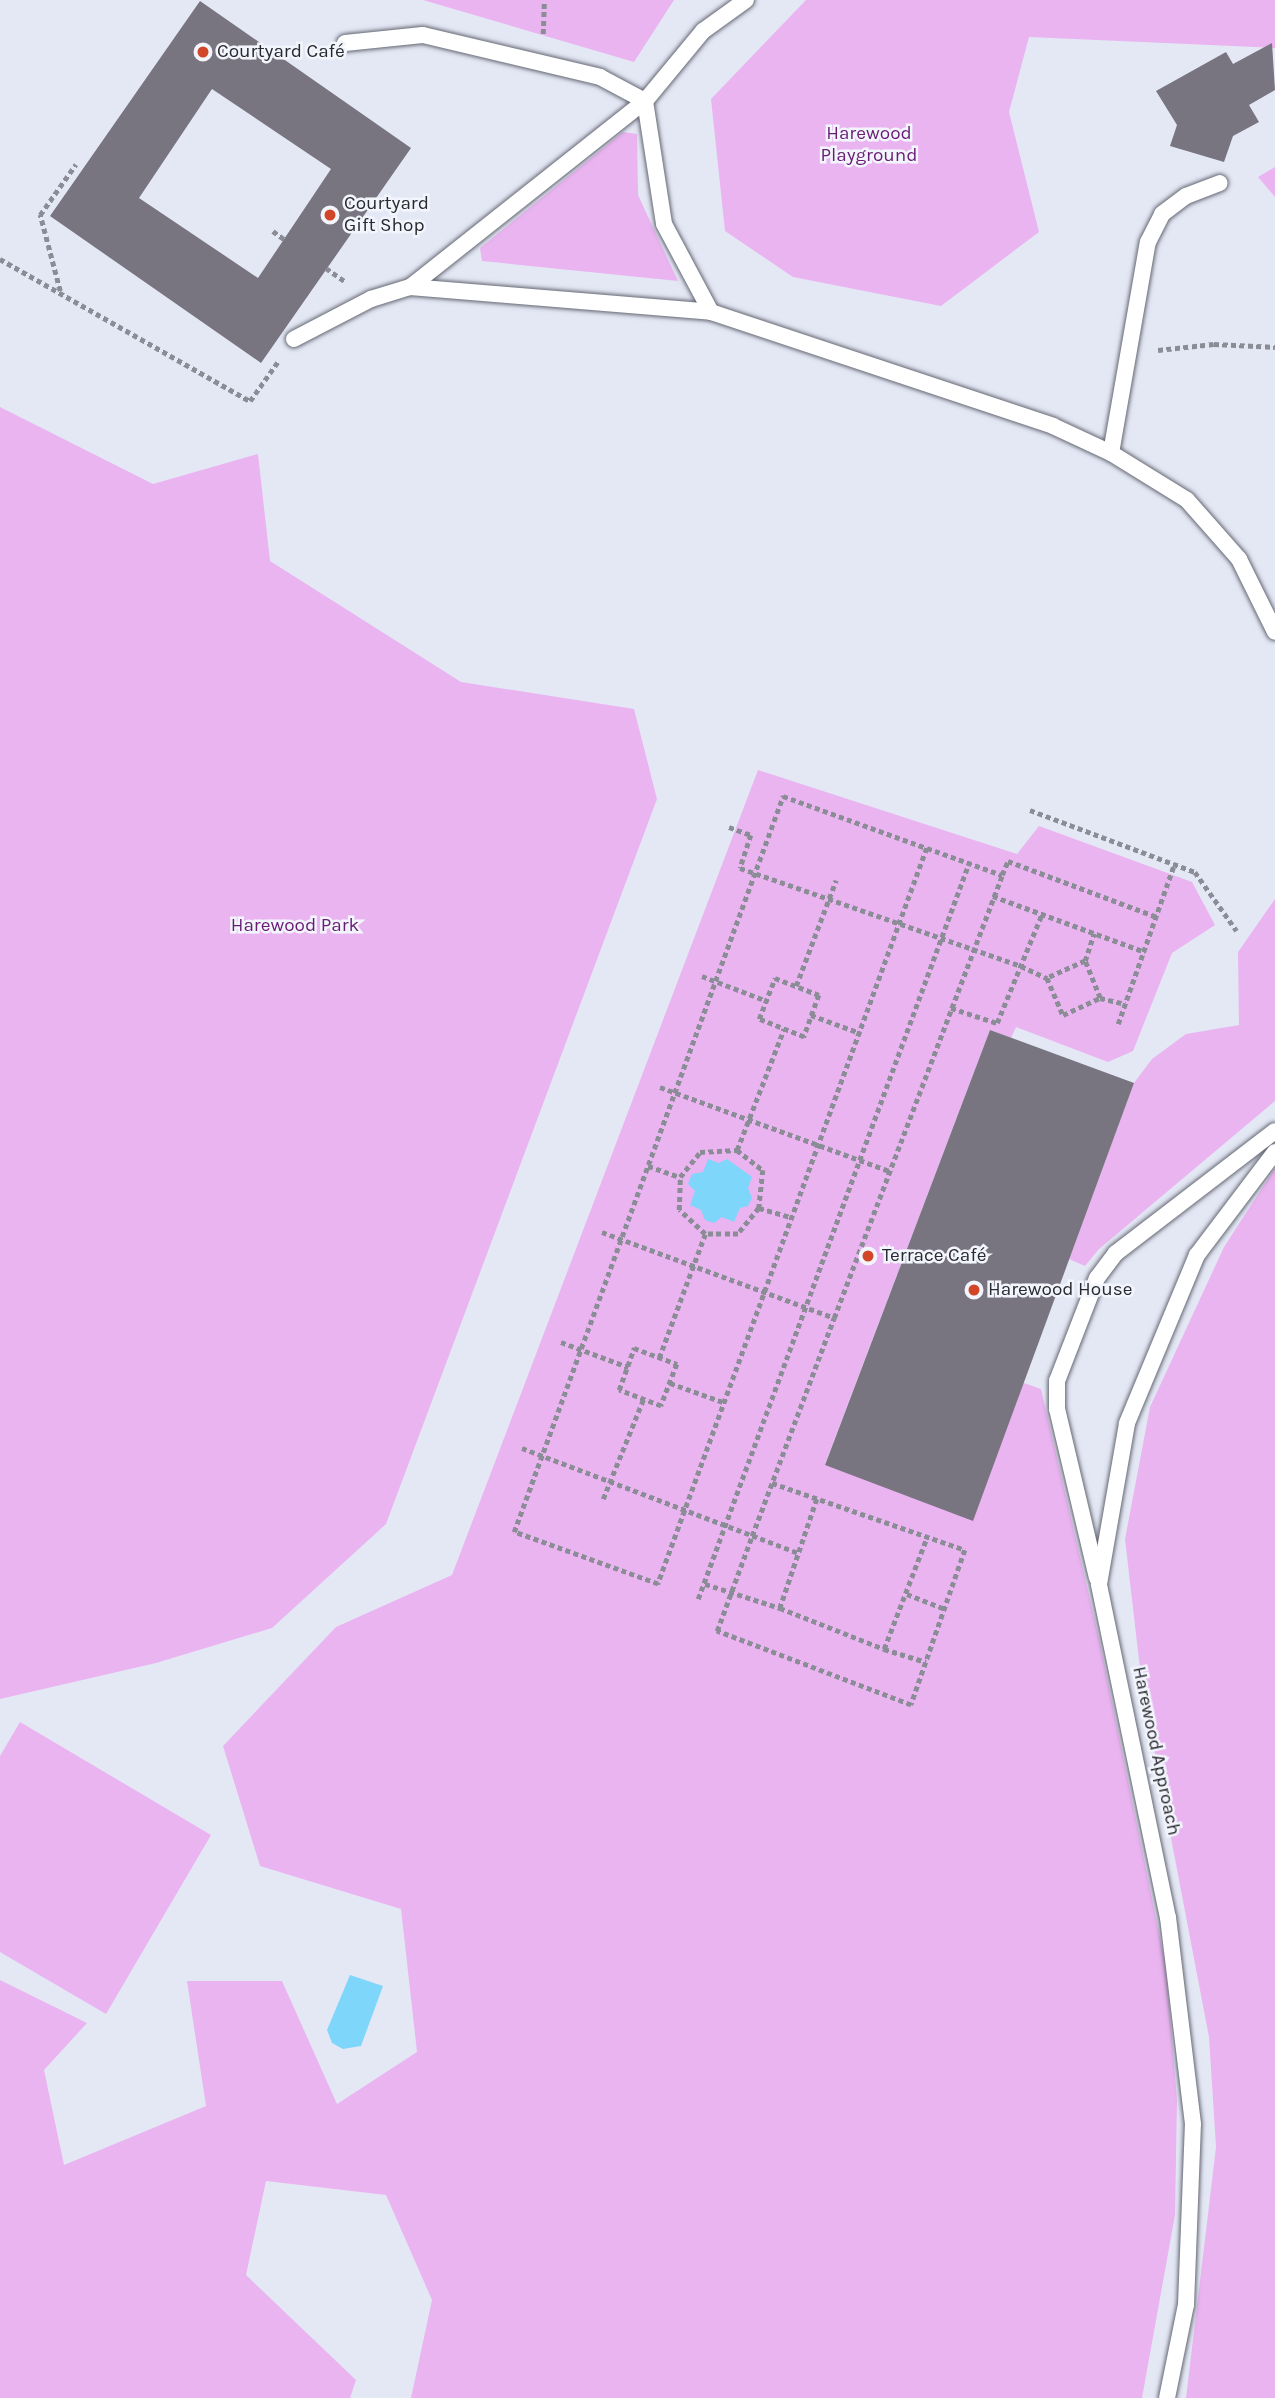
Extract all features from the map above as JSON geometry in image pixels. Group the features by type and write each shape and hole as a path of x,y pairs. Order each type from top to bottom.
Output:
{"lane":[{"path":"294,339 372,299 411,287 645,101 703,31 746,0"},
{"path":"345,43 423,35 600,77 645,101"},
{"path":"645,101 664,224 711,312"},
{"path":"1111,453 1148,242 1162,214 1186,196 1220,183"},
{"path":"411,287 711,312 1053,426 1111,453 1187,500 1239,559 1275,632"},
{"path":"1098,1584 1057,1409 1057,1381 1092,1291 1116,1253 1275,1131"},
{"name":"Harewood Approach","path":"1167,2398 1185,2305 1193,2124 1168,1918 1098,1584 1127,1423 1197,1255 1275,1152"}],"path":[{"path":"60,291 40,215 76,163"},
{"path":"273,231 284,239"},
{"path":"0,259 250,401 294,339"},
{"path":"1126,358 1214,344 1275,347"},
{"path":"927,848 658,1584 514,1532 783,796 1002,875"},
{"path":"1030,810 1195,872 1237,931"},
{"path":"729,827 751,835 740,868 1021,966 1047,978 1063,1015 1100,998 1125,1004"},
{"path":"772,1483 965,1550 911,1705 717,1631 752,1536 951,1008 1008,861 1157,917"},
{"path":"698,1599 727,1527 970,863"},
{"path":"1118,1024 1174,865"},
{"path":"796,986 836,880"},
{"path":"993,897 1144,952"},
{"path":"951,1008 997,1023 1042,914"},
{"path":"1094,933 1085,961 1100,998"},
{"path":"1047,978 1085,961"},
{"path":"702,976 767,1001"},
{"path":"775,978 819,995 804,1037 759,1020 767,1001 775,978"},
{"path":"811,1015 860,1033"},
{"path":"737,1150 785,1030"},
{"path":"660,1087 890,1171"},
{"path":"737,1150 762,1170 760,1208 738,1234 705,1234 679,1210 680,1177 700,1152 737,1150"},
{"path":"648,1166 680,1177"},
{"path":"760,1208 791,1217"},
{"path":"602,1233 834,1318"},
{"path":"659,1358 705,1234"},
{"path":"561,1342 628,1367"},
{"path":"635,1348 677,1364 661,1406 619,1390 628,1367 635,1348"},
{"path":"670,1382 723,1402"},
{"path":"603,1499 643,1400"},
{"path":"522,1448 798,1553"},
{"path":"779,1608 817,1499"},
{"path":"884,1649 927,1537"},
{"path":"705,1584 926,1662"},
{"path":"907,1594 944,1609"}],"green space":[{"path":"423,0 674,0 634,62"},
{"name":"Harewood Playground","path":"806,0 1275,0 1275,48 1029,37 1009,112 1039,232 941,306 793,277 725,231 711,99"},
{"path":"623,132 637,134 638,195 678,281 482,261 480,248"},
{"path":"1275,167 1275,197 1258,177"},
{"name":"Harewood Park","path":"0,407 153,484 258,454 270,561 461,682 634,709 657,799 386,1524 272,1628 156,1663 0,1699"},
{"path":"758,770 1017,854 1039,826 1192,882 1215,925 1172,953 1133,1051 1108,1062 1016,1027 1011,1038 990,1030 825,1464 1024,1383 1041,1389 1099,1638 1166,1967 1177,2100 1175,2215 1142,2398 411,2398 432,2300 386,2195 266,2181 246,2275 356,2380 350,2398 0,2398 0,1980 87,2023 44,2070 64,2165 206,2106 187,1981 282,1981 337,2104 417,2052 401,1909 260,1866 223,1746 336,1627 452,1575"},
{"path":"1275,899 1275,1101 1099,1249 1085,1266 1069,1259 1134,1083 1152,1059 1186,1034 1239,1025 1238,952"},
{"path":"1275,1168 1275,2398 1186,2398 1216,2147 1209,2037 1142,1686 1125,1539 1150,1407 1224,1247"},
{"path":"20,1722 211,1835 106,2014 0,1952 0,1756"}],"water":[{"path":"708,1159 719,1163 727,1159 752,1177 748,1188 752,1198 748,1206 740,1208 734,1222 722,1217 714,1223 705,1220 701,1210 690,1205 695,1191 688,1184 692,1174 703,1172"},
{"path":"350,1975 383,1986 361,2046 343,2049 332,2043 327,2030"}],"building":[{"path":"200,1 411,148 261,363 50,216","holes":["212,89 331,169 258,278 139,198"]},
{"path":"1272,43 1275,90 1249,105 1259,122 1233,136 1224,162 1170,146 1177,125 1156,91 1226,52 1233,64"},
{"name":"Harewood House","path":"990,1030 1134,1083 973,1521 825,1465"}],"place":[{"name":"Courtyard Café","path":"203,52"},
{"name":"Courtyard Gift Shop","path":"330,215"},
{"name":"Terrace Café","path":"868,1256"},
{"name":"Harewood House","path":"974,1290"}]}
